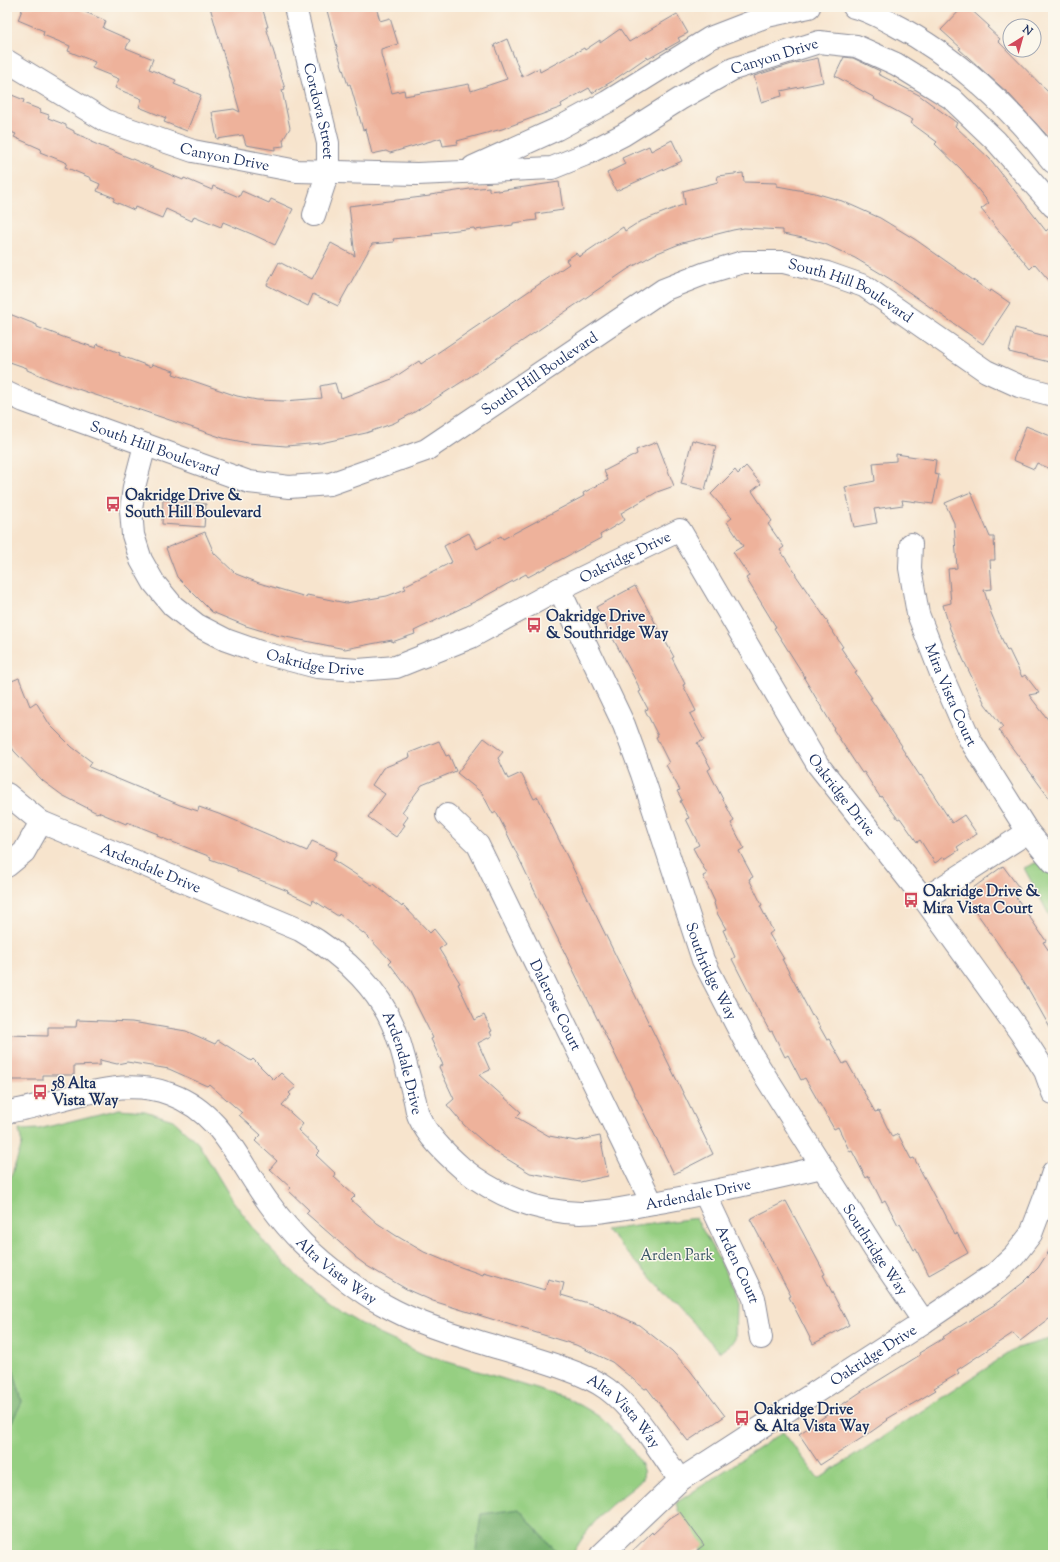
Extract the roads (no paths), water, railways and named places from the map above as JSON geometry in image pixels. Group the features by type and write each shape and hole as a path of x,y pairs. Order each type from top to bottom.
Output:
{"street":[{"name":"Cordova Street","path":"295,7 328,144 328,172 314,215"},
{"name":"Canyon Drive","path":"462,171 557,129 576,119 607,102 710,38 767,16 809,7"},
{"path":"854,7 867,10 912,33 948,58 1030,133 1053,162"},
{"name":"Canyon Drive","path":"7,61 106,121 193,151 297,171 417,174 552,168 584,155 623,135 733,69 819,42 856,46 896,64 951,98 996,141 1053,206"},
{"name":"South Hill Boulevard","path":"7,393 249,482 289,487 330,484 426,450 663,290 706,273 742,262 784,262 827,273 864,286 986,371 1019,386 1053,395"},
{"name":"Oakridge Drive","path":"145,445 134,487 131,510 132,536 141,560 154,583 173,606 197,625 226,640 260,652 317,667 358,670 396,667 471,637 559,589 680,530 818,765 924,899 1020,1032 1045,1071 1053,1093"},
{"name":"Mira Vista Court","path":"911,544 910,568 918,614 942,676 970,740 1028,832 1053,862"},
{"name":"Southridge Way","path":"559,589 624,725 642,774 704,960 753,1057 822,1168 924,1322"},
{"name":"Ardendale Drive","path":"7,794 41,822 300,930 320,942 337,955 354,970 368,986 381,1004 391,1022 399,1040 419,1116 432,1137 449,1157 471,1175 495,1190 522,1202 550,1210 580,1213 611,1210 704,1194 822,1168"},
{"name":"Dalerose Court","path":"447,815 478,845 652,1203"},
{"path":"7,866 24,852 41,822"},
{"path":"924,899 1028,832"},
{"name":"Alta Vista Way","path":"7,1112 109,1089 141,1087 168,1093 187,1101 222,1130 271,1206 303,1243 339,1275 385,1306 422,1323 464,1338 554,1365 583,1376 607,1389 629,1410 680,1480"},
{"name":"Oakridge Drive","path":"601,1555 680,1480 924,1322 996,1273 1014,1256 1031,1234 1053,1172"},
{"name":"Arden Court","path":"704,1194 754,1298 761,1338"}],"place":[{"name":"Oakridge Drive & South Hill Boulevard","path":"113,504"},
{"name":"Oakridge Drive & Southridge Way","path":"534,625"},
{"name":"Oakridge Drive & Mira Vista Court","path":"911,900"},
{"name":"58 Alta Vista Way","path":"40,1092"},
{"name":"Oakridge Drive & Alta Vista Way","path":"742,1418"}],"park label":[{"name":"Arden Park","path":"677,1255"}]}
